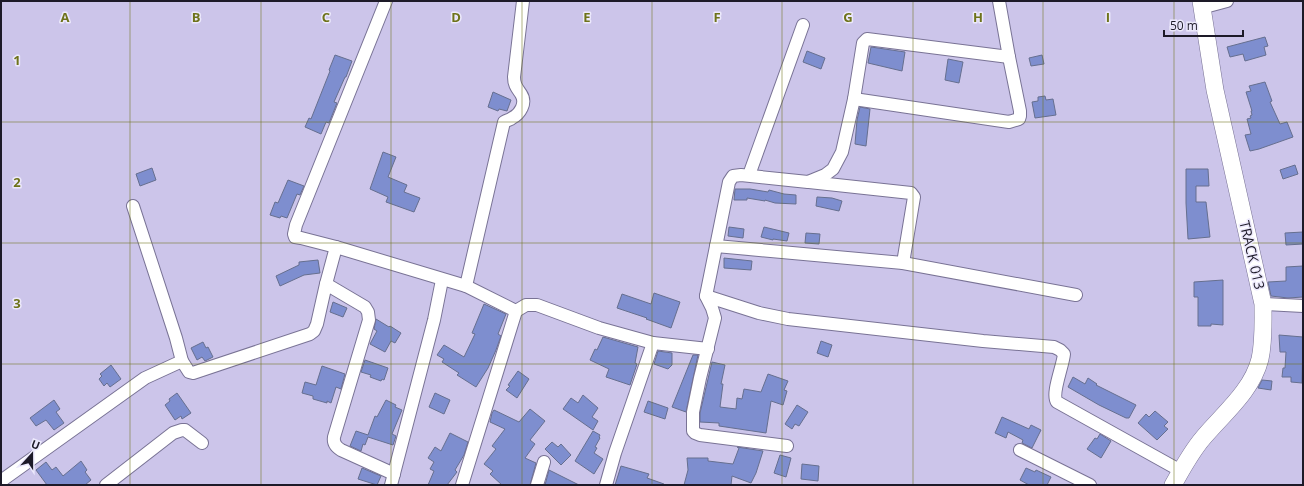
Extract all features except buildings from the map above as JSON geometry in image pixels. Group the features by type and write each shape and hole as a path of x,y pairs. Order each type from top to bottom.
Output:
{"street":[{"path":"386,1 294,231 295,237 336,247 466,286 516,311"},
{"path":"466,286 504,122 512,119 518,114 524,102 523,96 516,86 514,77 523,1"},
{"path":"854,98 1009,122 1019,119 1020,111 1008,57 999,1"},
{"path":"1201,5 1227,1"},
{"name":"TRACK 013","path":"1177,478 1201,440 1251,381 1260,359 1263,304 1215,90 1201,5"},
{"path":"749,175 803,25"},
{"path":"808,182 825,175 833,169 838,162 842,152 854,98 863,44 867,40 1008,57"},
{"path":"787,446 725,438 694,433 693,431 693,412 715,318 706,296 729,182 734,176 749,175 911,193 914,197 903,263"},
{"path":"133,206 176,338 182,361 189,372 193,374 285,341 310,334 314,331 336,247"},
{"path":"716,246 903,263 1076,295"},
{"path":"326,284 365,307 368,312 369,320 334,437 334,443 336,447 393,480 434,320 442,280"},
{"path":"706,296 759,313 788,319 975,340 1054,347 1064,354 1055,396 1057,402 1177,478"},
{"path":"1263,304 1303,306"},
{"path":"462,485 516,311 526,305 537,305 599,328 652,343 708,349"},
{"path":"606,485 615,453 652,343"},
{"path":"1,481 132,386 145,378 182,361"},
{"path":"106,485 173,433 185,430 202,443"},
{"path":"1020,450 1090,485"},
{"path":"537,485 544,462"}]}
